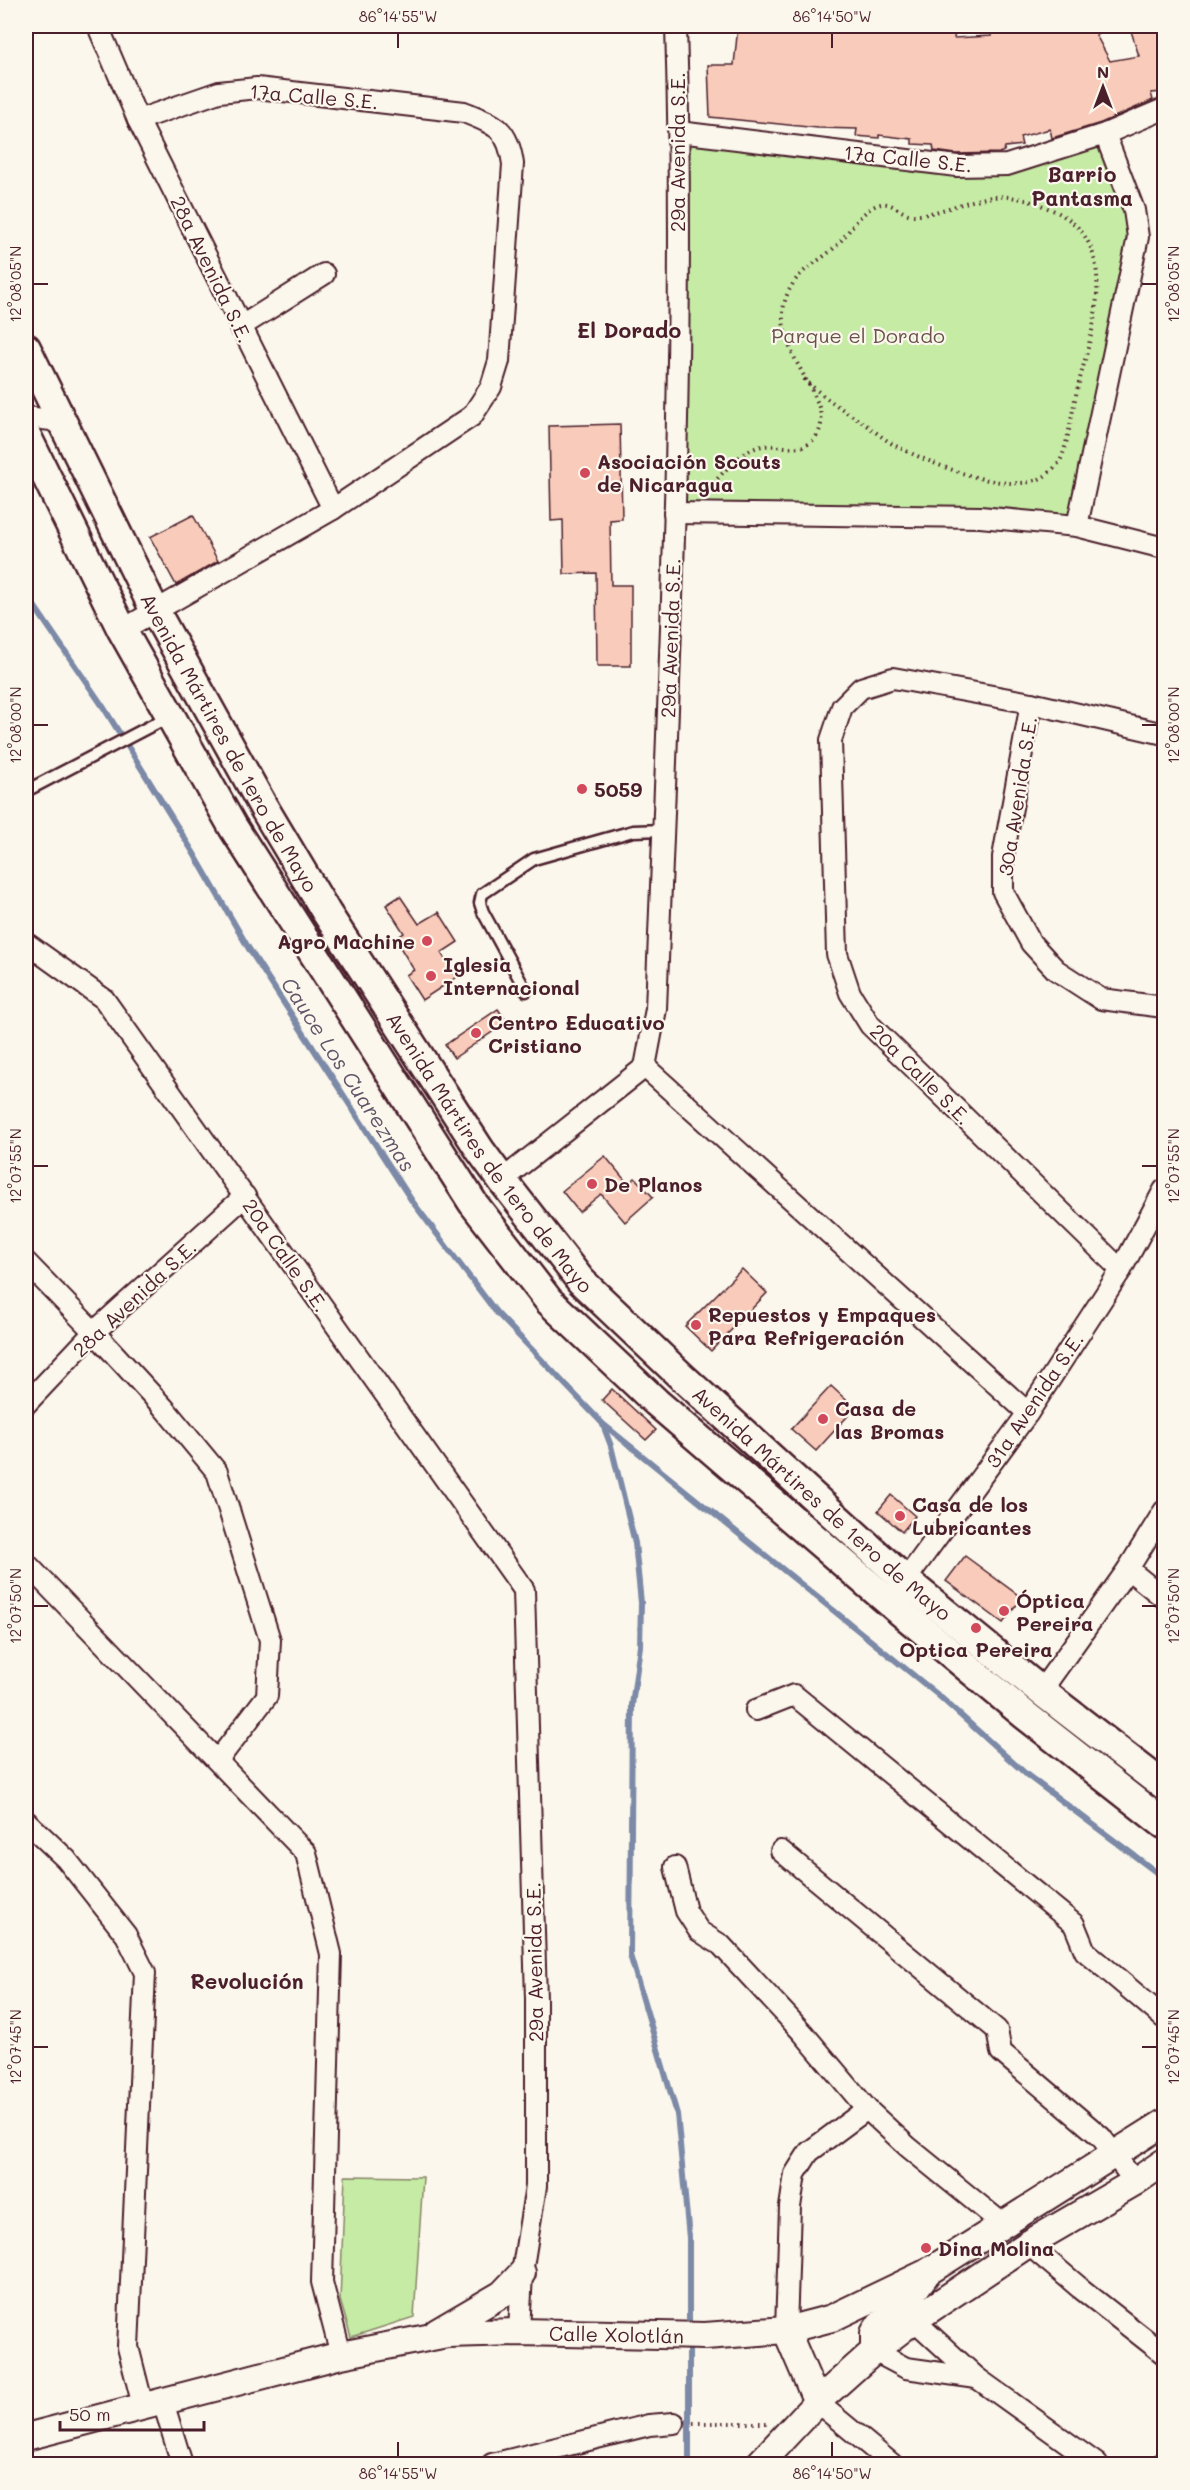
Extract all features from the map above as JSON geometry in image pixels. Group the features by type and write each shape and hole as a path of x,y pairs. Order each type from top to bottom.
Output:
{"main road":[{"name":"Avenida Mártires de 1ero de Mayo","path":"26,348 155,611 264,808 326,912 501,1180 581,1281 897,1591 1025,1715 1164,1824"},
{"name":"Avenida Mártires de 1ero de Mayo","path":"26,435 122,630 161,721 233,827 473,1203 549,1301 656,1402 897,1591 1041,1691 1164,1786"},
{"path":"233,827 264,808"}],"street":[{"name":"28a Avenida S.E.","path":"100,26 100,31 138,120 333,509"},
{"name":"29a Avenida S.E.","path":"645,1067 656,1009 674,513 679,132 676,26"},
{"name":"17a Calle S.E.","path":"138,120 219,92 257,88 464,112 493,123 510,142 513,164 499,361 491,387 472,416 333,509"},
{"name":"17a Calle S.E.","path":"679,132 957,166 1007,165 1105,134 1164,109"},
{"path":"1077,526 1138,237 1134,210 1105,134"},
{"path":"240,327 324,274"},
{"path":"26,417 51,420 66,428"},
{"path":"122,630 333,509"},
{"path":"674,513 980,517 1077,526 1164,548"},
{"name":"20a Calle S.E.","path":"1031,703 893,678 861,688 842,707 831,740 837,954 850,993 870,1025 1121,1270"},
{"path":"1031,703 1164,734"},
{"name":"30a Avenida S.E.","path":"1031,703 1003,857 1003,892 1030,943 1056,970 1101,999 1164,1007"},
{"name":"20a Calle S.E.","path":"26,943 104,999 524,1590"},
{"path":"501,1180 645,1067 1028,1413"},
{"name":"31a Avenida S.E.","path":"897,1591 1028,1413 1121,1270 1164,1190"},
{"name":"28a Avenida S.E.","path":"26,1404 94,1332 245,1196"},
{"path":"26,1262 164,1408 217,1472 270,1640 267,1695 218,1760"},
{"path":"1041,1691 1128,1569 1164,1511"},
{"path":"26,1563 306,1853 331,1954 322,2282 341,2355"},
{"path":"1128,1569 1164,1598"},
{"name":"29a Avenida S.E.","path":"519,2332 522,2273 536,2174 537,1999 524,1590"},
{"path":"756,1710 794,1695 1074,1924 1084,1951 1164,2018"},
{"path":"26,1821 66,1859 113,1918 126,1935 145,1973 128,2347 182,2464"},
{"path":"781,1851 998,2030 1001,2052 1101,2137 1116,2155 1154,2174"},
{"path":"675,1868 686,1911 699,1931 721,1946 803,2033 867,2109 908,2147 1004,2225"},
{"path":"867,2109 809,2152 795,2174 790,2206 786,2330 817,2402 892,2464"},
{"name":"Calle Xolotlán","path":"26,2436 341,2355 447,2334 519,2332 705,2336 786,2330 832,2318 926,2273 1164,2123"},
{"path":"759,2464 798,2419 874,2351 914,2320 1028,2244 1154,2174"},
{"path":"1028,2244 1164,2354"},
{"path":"426,2338 502,2294 522,2273"},
{"path":"874,2351 874,2333 879,2324 898,2312 926,2273"},
{"path":"914,2320 939,2340 976,2378 1097,2464"},
{"path":"925,2372 939,2340"},
{"path":"874,2351 906,2368 976,2378"},
{"path":"492,2464 649,2425 674,2423"}],"lane":[{"path":"26,791 161,721"},
{"path":"526,991 483,912 480,903 482,894 534,859 633,831 663,830"}],"path":[{"path":"674,513 713,486 738,459 752,448 762,445 790,449 803,446 815,439 820,429 821,413 816,397 803,378 785,332 782,314 786,297 795,281 810,265 831,251 875,206 888,203 909,214 924,215 992,197 1013,197 1058,212 1077,226 1090,242 1098,279 1091,337 1060,462 1042,478 1016,485 972,476 938,464 895,446 826,400 803,378"},
{"path":"696,2423 790,2424 798,2419"}],"green space":[{"name":"Parque el Dorado","path":"679,132 957,166 1105,134 1134,210 1077,526 674,513"},
{"path":"345,2176 423,2177 414,2317 351,2337 340,2300"}],"building":[{"path":"738,26 956,26 954,38 991,36 991,31 1009,28 1009,26 1116,26 1096,35 1110,61 1139,56 1131,31 1164,28 1164,92 1151,93 1153,100 1101,123 1052,138 1050,129 1020,137 1022,145 1005,147 1004,151 999,153 956,154 934,151 933,145 912,144 912,139 879,135 879,138 856,136 857,129 818,128 710,117 708,65 734,65"},
{"path":"620,424 622,519 610,520 611,585 631,585 631,666 597,666 596,573 564,574 563,520 551,521 549,426"},
{"path":"193,515 218,561 176,585 150,537"},
{"path":"400,896 419,924 439,912 458,942 441,953 457,977 422,1000 406,975 414,970 395,939 404,933 386,905"},
{"name":"Centro Educativo Cristiano","path":"498,1009 507,1022 454,1058 445,1045"},
{"path":"605,1156 628,1184 635,1178 653,1197 625,1222 601,1194 579,1212 562,1191"},
{"path":"742,1269 767,1293 711,1351 685,1326"},
{"name":"Casa de las Bromas","path":"831,1386 855,1408 816,1451 791,1429"},
{"path":"612,1389 656,1430 646,1440 602,1400"},
{"name":"Casa de los Lubricantes","path":"891,1495 915,1516 902,1532 878,1511"},
{"path":"965,1556 1022,1598 1003,1623 946,1581"}],"waterway":[{"name":"Cauce Los Cuarezmas","path":"26,594 104,708 193,852 249,949 412,1201 496,1312 603,1424 938,1695 1027,1775 1164,1878"},
{"path":"603,1425 611,1446 635,1543 641,1603 640,1646 632,1705 630,1955 677,2114 689,2238 689,2329"},
{"path":"689,2342 689,2464"}],"place":[{"name":"Asociación Scouts de Nicaragua","path":"585,473"},
{"name":"5059","path":"582,789"},
{"name":"Agro Machine","path":"427,941"},
{"name":"Iglesia Internacional","path":"431,976"},
{"name":"Centro Educativo Cristiano","path":"476,1033"},
{"name":"De Planos","path":"592,1184"},
{"name":"Repuestos y Empaques Para Refrigeración","path":"696,1325"},
{"name":"Casa de las Bromas","path":"823,1419"},
{"name":"Casa de los Lubricantes","path":"900,1516"},
{"name":"Óptica Pereira","path":"1004,1611"},
{"name":"Optica Pereira","path":"976,1628"},
{"name":"Dina Molina","path":"926,2248"}],"district":[{"name":"Barrio Pantasma","path":"1082,185"},
{"name":"El Dorado","path":"629,329"},
{"name":"Revolución","path":"247,1980"}]}
